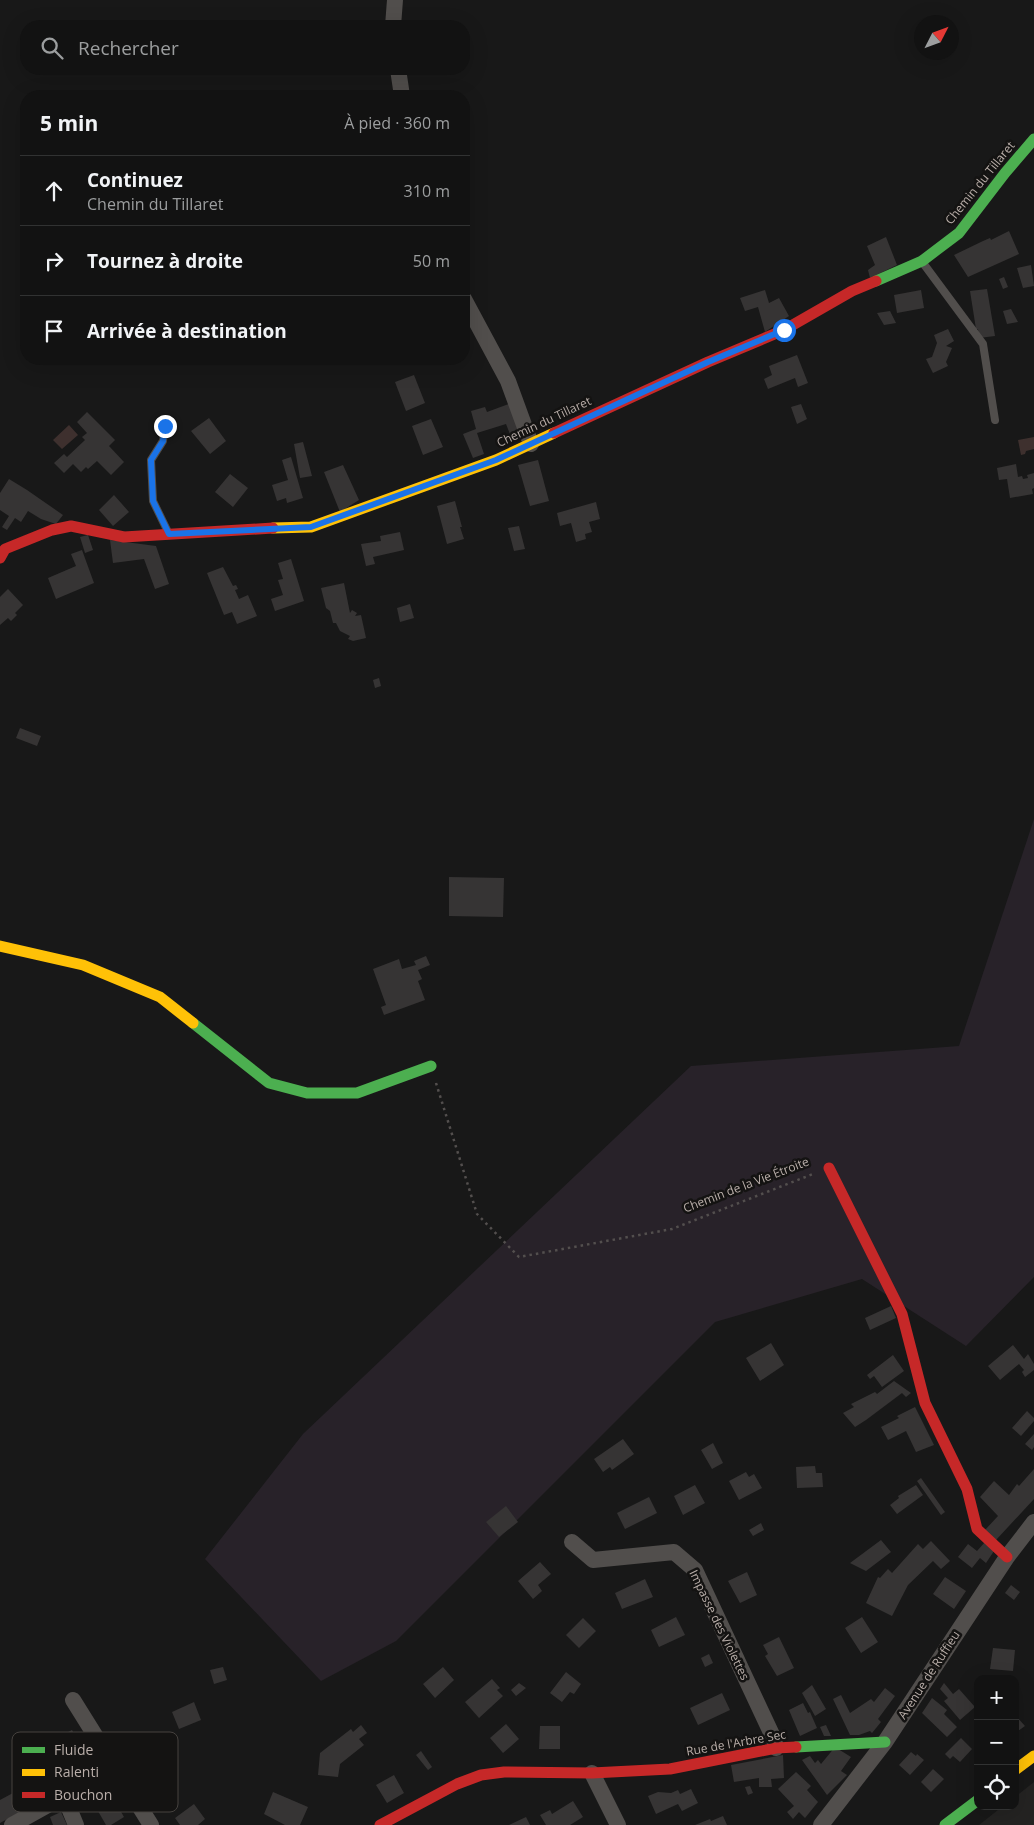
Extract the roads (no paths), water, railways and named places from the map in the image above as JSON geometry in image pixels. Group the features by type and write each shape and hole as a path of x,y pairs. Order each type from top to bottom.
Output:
{"street":[{"path":"393,20 395,0"},
{"path":"399,75 401,90"},
{"name":"Chemin du Tillaret","path":"2,551 52,530 71,526 124,537 311,527 496,460 708,362 784,330 852,291 922,261 959,233 1034,139"},
{"path":"470,310 508,381 531,444"},
{"path":"0,946 83,965 160,997 269,1083 307,1093 357,1093 431,1066"},
{"name":"Chemin de la Vie Étroite","path":"829,1168 902,1314 925,1403 967,1489 977,1529 1007,1557"},
{"name":"Avenue de Ruffieu","path":"824,1824 885,1742 1007,1557 1034,1522"},
{"name":"Impasse des Violettes","path":"572,1542 593,1560 674,1552 695,1570 774,1739 776,1748"},
{"path":"73,1700 93,1732"},
{"name":"Rue de l'Arbre Sec","path":"380,1825 457,1784 481,1776 504,1772 592,1773 670,1770 776,1748 885,1742"},
{"path":"1019,1767 1034,1756"},
{"path":"592,1773 618,1825"},
{"path":"945,1825 974,1803"},
{"path":"12,1825 35,1812"},
{"path":"71,1812 76,1825"},
{"path":"143,1812 151,1825"}],"lane":[{"path":"922,261 983,344 995,420"},
{"path":"165,426 163,441 151,460 153,501 169,534"}]}
